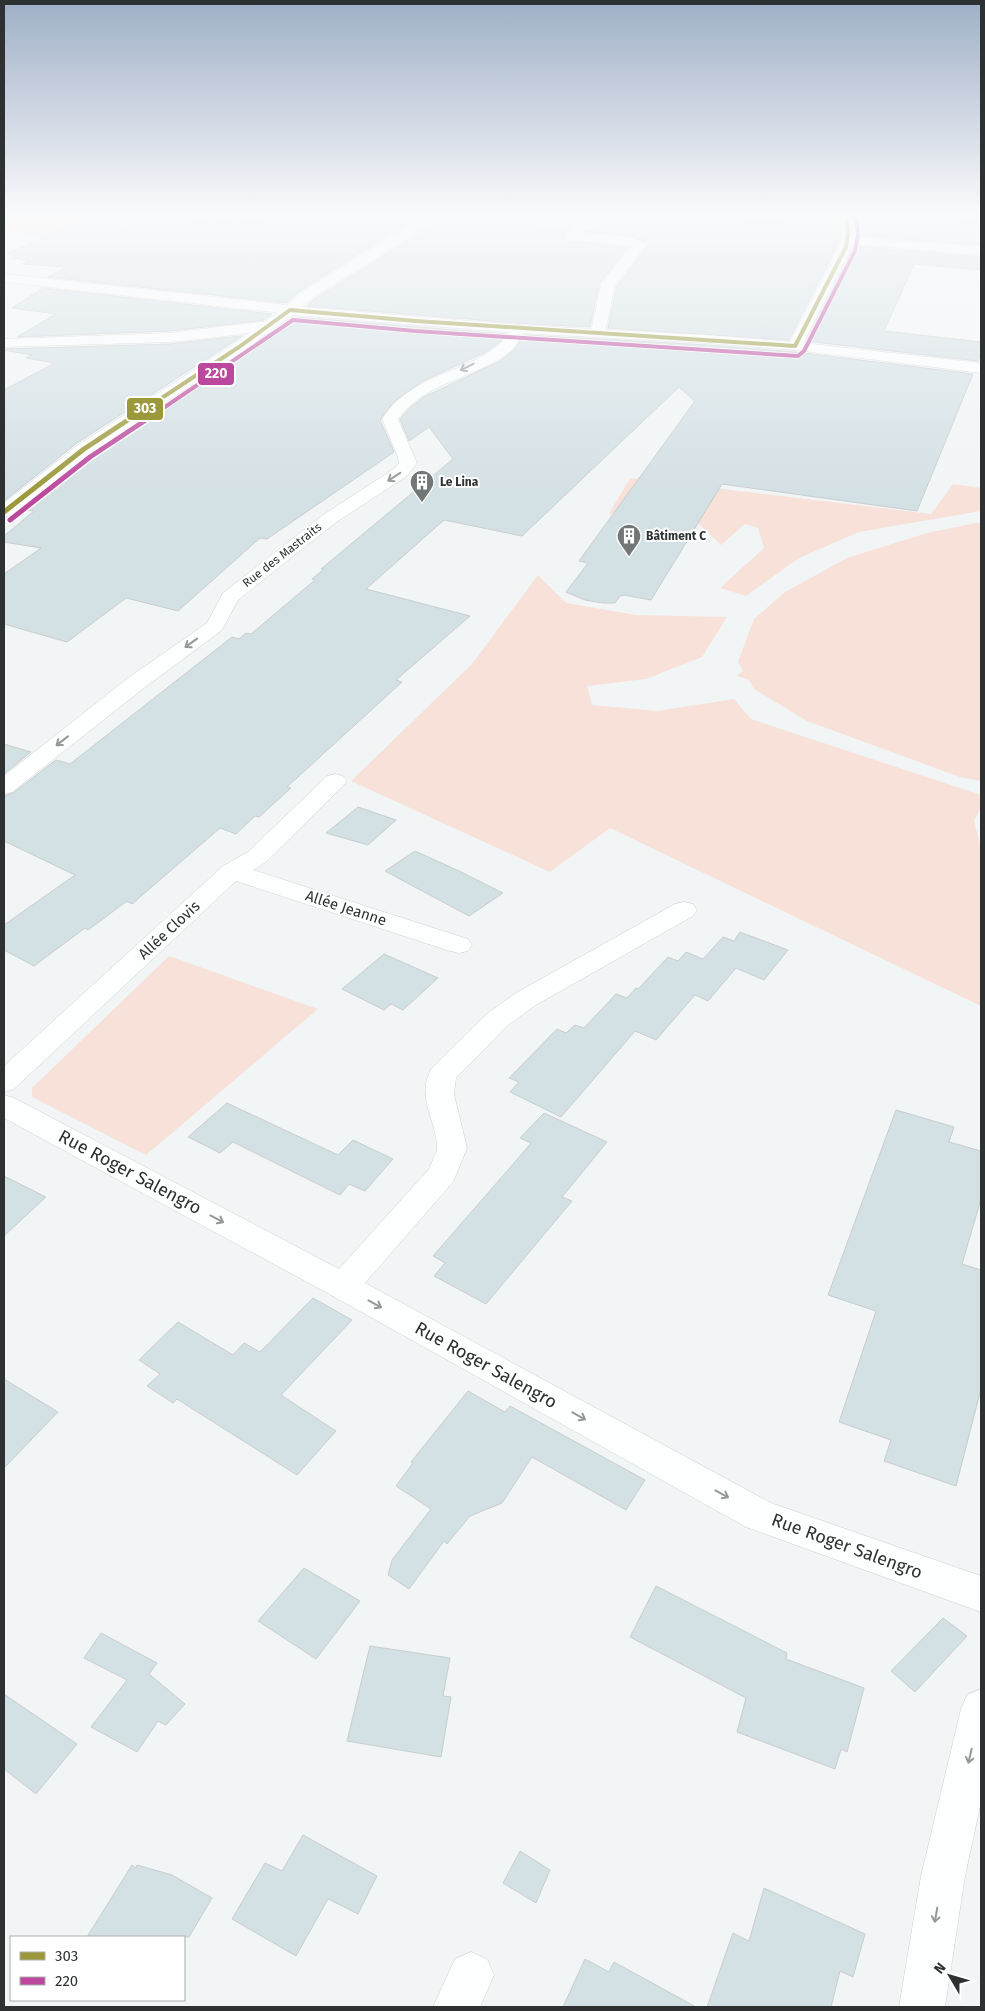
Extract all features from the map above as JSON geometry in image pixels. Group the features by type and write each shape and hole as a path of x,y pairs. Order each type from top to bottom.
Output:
{"street":[{"path":"262,307 518,329 598,332 795,346 981,368"},
{"path":"4,512 84,449 239,347 294,307"},
{"path":"598,332 603,307"},
{"path":"795,346 815,307"},
{"path":"4,343 162,339 203,336 269,325"},
{"name":"Rue des Mastraits","path":"4,787 128,689 215,626 230,596 329,519 401,472 408,463 407,454 393,430 390,419 395,410 434,384 508,344 518,329"},
{"name":"Allée Clovis","path":"4,1082 232,871 256,857 335,781"},
{"name":"Allée Jeanne","path":"232,871 459,944"},
{"path":"343,1286 442,1174 452,1148 439,1094 442,1075 498,1019 526,999 684,910"},
{"name":"Rue Roger Salengro","path":"4,1105 343,1286 759,1515 981,1594"},
{"path":"922,2007 943,1876 981,1709"}],"shaded area":[{"path":"630,478 931,514 953,484 981,488 981,511 859,532 799,558 746,596 720,588 764,548 758,528 745,524 721,545 699,524 651,509 609,514"},
{"path":"981,522 981,781 960,777 807,721 754,689 749,680 737,676 743,671 738,662 754,619 785,592 847,558 927,533"},
{"path":"538,575 566,603 636,615 727,617 702,657 646,679 587,686 592,705 657,711 734,699 751,719 981,795 981,807 974,821 981,848 981,1006 610,828 550,872 351,781 472,664"},
{"path":"169,956 318,1009 146,1155 32,1097 32,1088"}],"building":[{"path":"209,307 272,314 264,320 170,331 17,337 56,314 12,308"},
{"path":"318,307 594,307 590,327"},
{"path":"613,307 806,307 789,340 608,328"},
{"path":"823,307 895,307 884,331 981,342 981,352 978,361 806,341"},
{"path":"294,317 506,334 501,341 486,352 423,381 394,402 380,420 394,452 267,539 260,538 178,611 126,598 67,642 4,624 4,574 41,548 4,542 4,536 34,511 21,509 91,455"},
{"path":"524,335 795,352 973,374 917,511 722,484 651,600 624,595 620,596 615,603 603,603 585,600 566,592 588,563 579,561 695,401 679,387 522,536 444,520 366,589 470,616 396,680 402,682 287,787 291,788 259,817 255,816 236,834 220,828 132,904 127,901 88,930 85,928 34,966 4,950 4,925 75,875 4,841 4,796 13,793 56,760 70,764 232,637 239,639 246,633 251,634 315,580 312,579 324,569 321,569 453,459 429,427 409,441 400,419 424,397 500,361 514,350"},
{"path":"242,336 77,443 4,501 4,390 55,363 26,358 32,355 4,349 170,344"},
{"path":"4,744 31,752 4,774"},
{"path":"358,807 396,820 368,845 326,833"},
{"path":"415,851 503,893 469,916 385,871"},
{"path":"740,932 788,950 764,980 736,968 708,1001 695,995 656,1040 635,1031 561,1117 510,1092 519,1082 509,1078 557,1029 566,1033 575,1025 584,1028 616,994 627,998 668,957 678,961 686,952 703,959 723,937 734,941"},
{"path":"384,954 438,978 403,1010 391,1004 384,1010 342,989"},
{"path":"227,1103 338,1155 353,1140 393,1159 365,1191 349,1184 340,1195 233,1142 220,1153 188,1137"},
{"path":"896,1110 954,1127 949,1142 981,1151 981,1199 962,1264 981,1270 981,1389 956,1486 884,1461 891,1440 839,1422 876,1311 828,1295"},
{"path":"544,1113 607,1142 562,1197 572,1201 486,1304 434,1276 445,1263 433,1256 531,1143 520,1138"},
{"path":"4,1176 46,1197 4,1236"},
{"path":"313,1298 352,1320 281,1395 336,1431 297,1475 177,1399 173,1403 147,1386 160,1374 139,1360 178,1322 233,1355 244,1343 260,1352"},
{"path":"4,1379 58,1412 4,1468"},
{"path":"468,1391 505,1412 510,1406 645,1480 626,1510 532,1457 502,1503 470,1516 447,1544 444,1541 409,1589 388,1575 392,1560 431,1509 396,1486 413,1463 411,1462"},
{"path":"304,1568 360,1601 316,1659 258,1621"},
{"path":"656,1586 787,1653 786,1659 864,1688 847,1752 841,1749 835,1769 737,1732 746,1698 630,1637"},
{"path":"943,1618 967,1636 915,1692 891,1671"},
{"path":"101,1633 157,1663 149,1674 185,1704 166,1725 158,1721 137,1752 91,1727 127,1680 84,1658"},
{"path":"370,1646 450,1658 443,1696 451,1697 441,1757 347,1741"},
{"path":"4,1694 77,1744 36,1794 4,1769"},
{"path":"303,1835 377,1876 358,1914 328,1899 296,1956 232,1919 265,1863 282,1871"},
{"path":"520,1851 550,1870 536,1903 503,1883"},
{"path":"132,1865 136,1868 137,1865 172,1875 212,1898 189,1937 88,1936"},
{"path":"764,1888 865,1934 853,1977 840,1971 831,2007 707,2007 733,1933 749,1941"},
{"path":"585,1959 609,1972 614,1962 696,2007 563,2007"}],"transit line":[{"name":"303","path":"795,346 815,307"},
{"name":"220","path":"10,520 90,457 244,355 293,320 415,331 798,356 804,351 827,307"},
{"name":"303","path":"290,310 416,321 795,346"},
{"name":"303","path":"4,512 84,449 239,347 290,310"}],"place":[{"name":"Le Lina","path":"422,503"},
{"name":"Bâtiment C","path":"629,557"}]}
